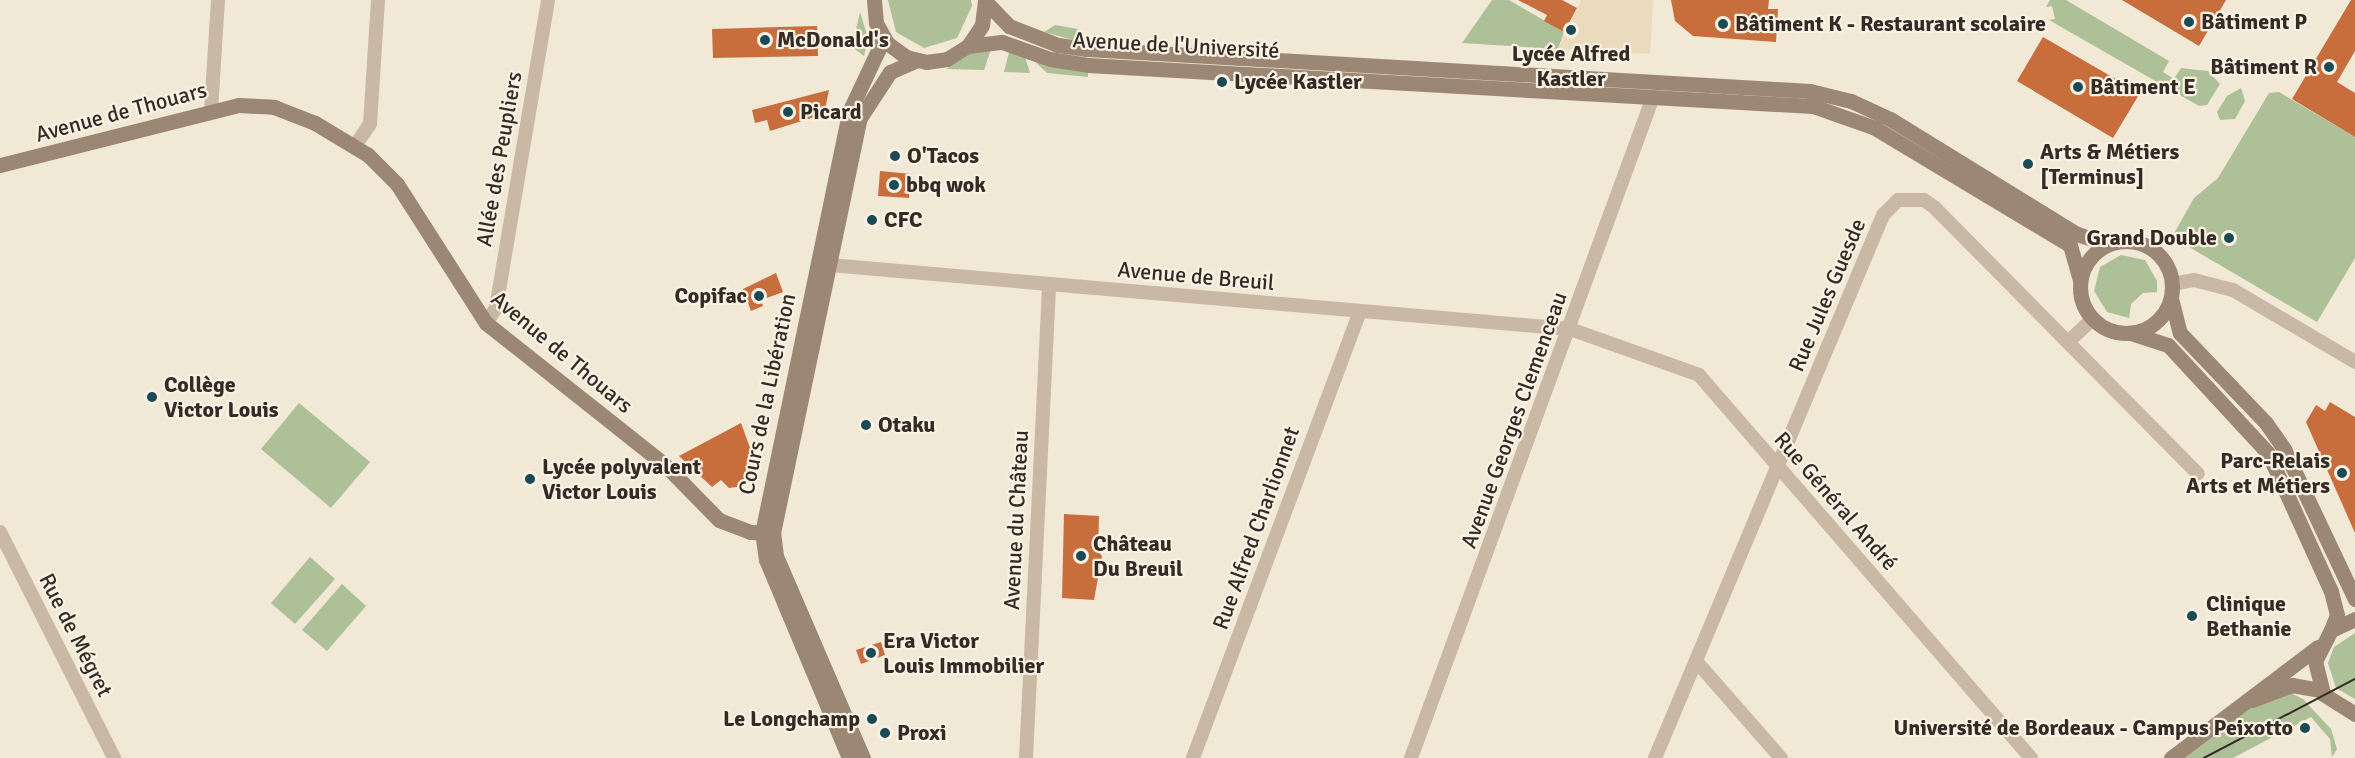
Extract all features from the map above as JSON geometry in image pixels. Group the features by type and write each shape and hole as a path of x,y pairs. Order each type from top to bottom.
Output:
{"street":[{"path":"211,111 218,0"},
{"path":"355,146 370,123 378,0"},
{"name":"Allée des Peupliers","path":"486,323 496,308 548,0"},
{"path":"874,0 880,33 896,51 917,60 947,59 968,46 982,25 985,0"},
{"name":"Avenue de l'Université","path":"985,0 1009,26 1058,45 1653,97 1813,106 1858,121 1931,153 2077,234 2093,241 2119,241"},
{"name":"Cours de la Libération","path":"849,758 766,560 768,533 823,265 849,112 880,46 880,33"},
{"name":"Avenue de l'Université","path":"968,46 1002,42 1050,58 1088,65 1349,70 1810,91 1864,106 2070,245 2080,281"},
{"name":"Cours de la Libération","path":"823,265 860,118 890,72 917,60"},
{"name":"Avenue Georges Clemenceau","path":"1412,758 1653,97"},
{"name":"Avenue de Thouars","path":"0,165 239,105 274,107 304,118 355,146 397,184 486,323 664,464 719,520 768,533"},
{"path":"1858,121 1864,106"},
{"name":"Rue Jules Guesde","path":"1655,758 1882,215 1898,200 1912,197 1934,207 2198,474"},
{"path":"2321,690 2314,661 2337,615 2331,591 2268,453 2168,345 2131,333 2104,328 2093,319 2080,295 2080,281 2093,255 2119,241 2134,241 2156,251 2172,291 2172,316 2180,333 2284,449 2355,599"},
{"name":"Avenue de Breuil","path":"823,265 1359,313 1570,329"},
{"path":"2131,333 2157,322 2172,291 2194,280 2233,290 2355,362"},
{"name":"Avenue du Château","path":"1026,758 1049,285"},
{"name":"Rue Alfred Charlionnet","path":"1193,758 1359,313"},
{"path":"2069,341 2093,319"},
{"name":"Rue Général André","path":"1570,329 1699,375 2031,758"},
{"name":"Rue de Mégret","path":"0,532 114,758"},
{"name":"Cours de la Libération","path":"768,533 863,758"},
{"path":"2331,630 2355,619"},
{"path":"2171,758 2237,705 2319,647"},
{"path":"1696,661 1780,758"},
{"path":"2237,705 2292,684 2321,690 2341,709 2355,714"}],"green space":[{"path":"888,0 971,0 972,6 957,38 924,48 896,32"},
{"path":"1492,0 1509,0 1564,32 1558,49 1462,43"},
{"path":"2050,0 2066,0 2169,61 2163,72 2174,79 2181,68 2208,71 2220,84 2207,105 2199,106 2049,20 2055,19 2052,6 2046,7"},
{"path":"860,12 868,38 864,56 852,47"},
{"path":"1055,25 1078,29 1077,41 1044,32"},
{"path":"992,46 984,70 946,69 975,51"},
{"path":"1009,52 1024,54 1030,73 1004,72"},
{"path":"1030,57 1088,69 1088,77 1047,73"},
{"path":"2241,88 2245,101 2235,119 2220,120 2217,112 2227,96"},
{"path":"2279,92 2355,137 2355,258 2317,322 2172,237 2194,198 2218,178 2269,93"},
{"path":"2121,255 2145,260 2157,281 2157,292 2143,293 2131,304 2129,318 2107,312 2094,291 2100,267"},
{"path":"299,403 370,462 331,508 261,449"},
{"path":"310,557 335,579 295,624 271,603"},
{"path":"342,584 366,606 327,651 302,630"},
{"path":"2355,633 2355,699 2336,688 2328,663 2334,647"},
{"path":"2287,691 2303,699 2331,729 2337,749 2332,757 2330,739 2311,717 2233,758 2183,758 2250,707"}],"shaded area":[{"path":"1581,0 1653,0 1650,54 1558,49"}],"building":[{"path":"1518,0 1562,0 1577,8 1564,32 1544,21 1547,15"},
{"name":"Bâtiment K - Restaurant scolaire","path":"1671,0 1769,0 1768,9 1778,9 1776,42 1693,36 1675,21"},
{"name":"Bâtiment P","path":"2122,0 2226,0 2199,46"},
{"name":"Bâtiment R","path":"2351,0 2355,0 2355,51 2337,82 2355,93 2355,137 2292,99"},
{"name":"McDonald's","path":"817,26 818,56 713,58 712,29"},
{"name":"Bâtiment E","path":"2043,37 2140,93 2113,138 2017,81"},
{"name":"Picard","path":"829,90 824,114 770,131 767,120 755,123 752,110"},
{"name":"bbq wok","path":"880,171 911,174 909,198 878,196"},
{"name":"Copifac","path":"776,273 783,292 761,300 763,306 751,311 743,289"},
{"name":"Parc-Relais Arts et Métiers","path":"2330,402 2355,417 2355,533 2306,422 2316,405 2325,411"},
{"path":"741,423 753,456 753,470 743,486 729,488 721,480 712,487 679,456"},
{"name":"Château Du Breuil","path":"1064,514 1099,516 1098,551 1102,556 1094,600 1062,598"},
{"name":"Era Victor Louis Immobilier","path":"881,642 885,655 861,664 856,650"}],"tram line":[{"path":"2204,758 2355,679"}],"place":[{"name":"Bâtiment P","path":"2189,22"},
{"name":"Bâtiment K - Restaurant scolaire","path":"1723,24"},
{"name":"Lycée Alfred Kastler","path":"1571,30"},
{"name":"McDonald's","path":"765,40"},
{"name":"Bâtiment R","path":"2329,67"},
{"name":"Lycée Kastler","path":"1222,82"},
{"name":"Bâtiment E","path":"2078,87"},
{"name":"Picard","path":"788,112"},
{"name":"O'Tacos","path":"895,156"},
{"name":"Arts & Métiers [Terminus]","path":"2028,164"},
{"name":"bbq wok","path":"894,185"},
{"name":"CFC","path":"872,220"},
{"name":"Grand Double","path":"2229,238"},
{"name":"Copifac","path":"759,296"},
{"name":"Collège Victor Louis","path":"152,397"},
{"name":"Otaku","path":"866,425"},
{"name":"Parc-Relais Arts et Métiers","path":"2342,473"},
{"name":"Lycée polyvalent Victor Louis","path":"530,479"},
{"name":"Château Du Breuil","path":"1081,556"},
{"name":"Clinique Bethanie","path":"2192,616"},
{"name":"Era Victor Louis Immobilier","path":"871,653"},
{"name":"Le Longchamp","path":"872,719"},
{"name":"Université de Bordeaux - Campus Peixotto","path":"2305,728"},
{"name":"Proxi","path":"885,733"}]}
